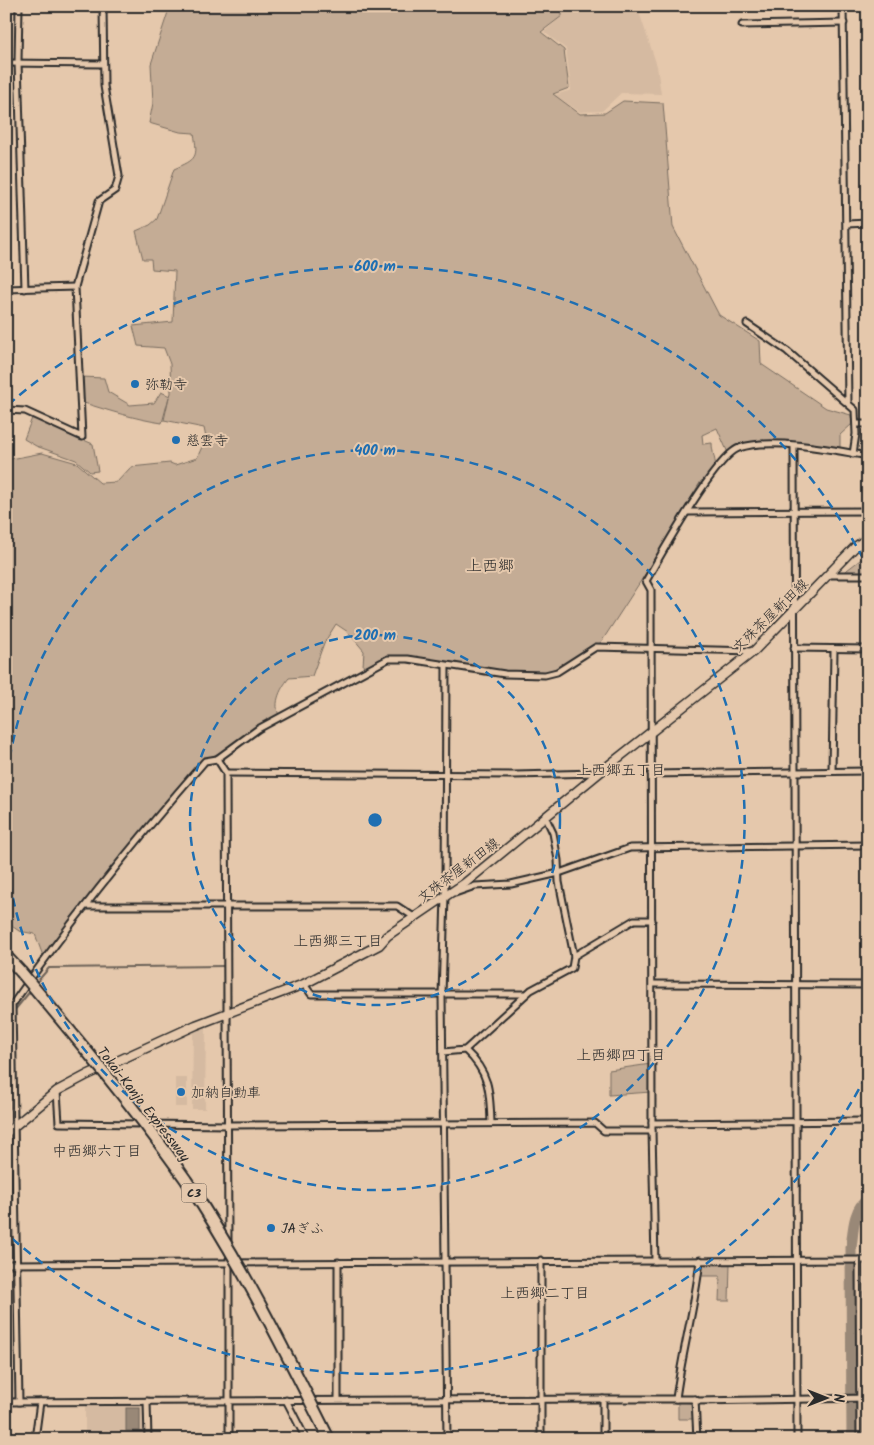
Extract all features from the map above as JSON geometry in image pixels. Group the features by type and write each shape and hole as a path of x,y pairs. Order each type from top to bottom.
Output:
{"highway":[{"name":"Tokai-Kanjo Expressway","path":"6,956 111,1080 186,1181 222,1236 259,1302 329,1439"}],"main road":[{"name":"文殊茶屋新田線","path":"6,1133 56,1091 102,1068 227,1013 304,984 378,945 387,936 445,896 518,840 545,816 754,650 855,547 868,538"}],"street":[{"path":"19,6 18,62 25,289"},
{"path":"6,410 25,411 82,437 75,287 100,198 115,190 119,176 104,86 103,6"},
{"path":"844,6 848,403"},
{"path":"742,26 844,23"},
{"path":"6,63 103,64"},
{"path":"846,224 868,224"},
{"path":"6,289 75,287"},
{"path":"747,324 788,351 842,400 856,410 857,424 853,454"},
{"path":"857,424 868,424"},
{"path":"655,1261 652,1131 651,590 646,581 688,512 722,463 733,451 753,444 794,446 868,456"},
{"path":"794,446 794,845 797,916 795,985 797,1439"},
{"path":"688,512 868,511"},
{"path":"829,575 868,575"},
{"path":"19,1402 15,1263 15,1125 12,1005 42,962 205,761 217,759 258,729 388,659 408,659 505,674 545,675 557,672 596,647 754,650"},
{"path":"794,648 868,649"},
{"path":"832,771 834,650"},
{"path":"446,666 445,896 442,995 446,1439"},
{"path":"217,759 226,773 229,1439"},
{"path":"651,774 868,771"},
{"path":"226,773 445,775 599,773"},
{"path":"443,1052 465,1050 527,994 572,968 574,956 553,833 545,816"},
{"path":"445,896 475,886 511,884 559,873 618,850 651,846 685,848 868,845"},
{"path":"87,906 397,906 414,917"},
{"path":"574,956 634,920 652,920"},
{"path":"304,984 311,994 527,994"},
{"path":"653,984 868,985"},
{"path":"6,1013 12,1011"},
{"path":"465,1050 486,1076 490,1098 491,1123"},
{"path":"56,1091 59,1123 229,1125 595,1123 604,1131 652,1131"},
{"path":"652,1123 868,1121"},
{"path":"6,1125 15,1125"},
{"path":"541,1260 541,1439"},
{"path":"676,1399 682,1354 696,1298 700,1260"},
{"path":"857,1260 860,1439"},
{"path":"6,1264 228,1261 868,1260"},
{"path":"338,1262 338,1399"},
{"path":"603,1398 603,1439"},
{"path":"6,1402 338,1399 447,1401 603,1398 695,1399 698,1401 868,1398"},
{"path":"695,1399 697,1439"},
{"path":"286,1400 306,1439"},
{"path":"147,1401 148,1439"},
{"path":"35,1439 40,1402"}],"shaded area":[{"path":"170,6 562,6 562,16 541,32 564,50 569,88 553,94 580,114 605,113 623,101 663,103 673,227 719,315 760,341 761,364 826,408 851,415 852,424 840,435 840,449 798,443 765,442 750,443 737,447 728,453 717,428 702,435 703,444 712,443 716,465 713,474 701,481 644,576 602,641 578,663 552,674 533,678 464,664 401,658 391,660 367,671 363,666 364,651 348,632 336,624 324,643 312,676 289,678 283,687 277,703 277,709 282,720 211,757 181,783 43,956 35,934 19,931 6,922 6,460 42,453 77,463 100,483 117,482 131,467 170,463 175,465 197,458 206,438 204,428 164,420 169,397 162,423 132,417 84,403 82,377 104,378 108,392 130,405 154,403 161,392 170,396 171,393 170,364 164,348 138,346 133,326 173,322 175,271 152,269 151,259 143,259 136,231 150,225 157,219 174,169 191,160 194,157 196,148 194,133 180,132 149,123 153,103 151,64"},
{"path":"563,6 637,6 657,66 661,94 621,93 602,111 580,112 555,95 571,90 566,49 544,32 563,15"},
{"path":"32,418 93,444 98,471 90,472 76,460 36,446 24,439"},
{"path":"868,554 868,573 843,573"},
{"path":"206,1028 205,1109 192,1109 193,1031"},
{"path":"651,1064 651,1092 609,1095 609,1070"},
{"name":"加納自動車","path":"175,1078 187,1078 187,1107 175,1107"},
{"path":"6,1195 12,1195 12,1256 9,1258 6,1258"},
{"path":"702,1264 730,1264 729,1301 719,1301 720,1276 701,1276"},
{"path":"678,1402 693,1403 693,1419 678,1419"},
{"path":"143,1403 145,1406 145,1439 85,1439 85,1404"},
{"path":"126,1408 140,1408 140,1431 126,1431"}],"waterway":[{"path":"36,983 49,968 225,966"},
{"path":"14,1011 32,989"},
{"path":"852,1439 851,1248 853,1229 859,1208 868,1200"}],"place":[{"name":"弥勒寺","path":"135,384"},
{"name":"慈雲寺","path":"176,440"},
{"name":"加納自動車","path":"181,1092"},
{"name":"JAぎふ","path":"271,1228"}],"district":[{"name":"上西郷","path":"490,565"},
{"name":"上西郷五丁目","path":"621,770"},
{"name":"上西郷三丁目","path":"338,941"},
{"name":"上西郷四丁目","path":"621,1055"},
{"name":"中西郷六丁目","path":"97,1151"},
{"name":"上西郷二丁目","path":"545,1293"}]}
